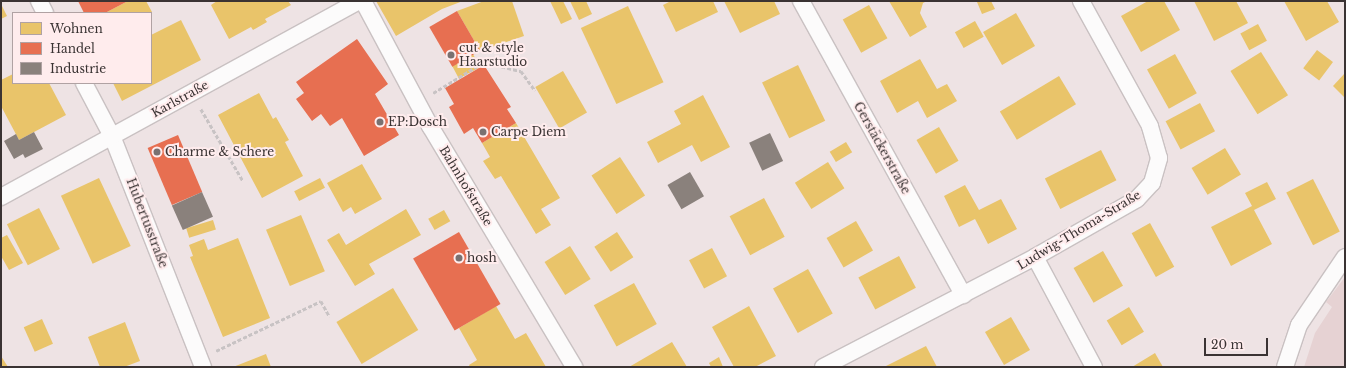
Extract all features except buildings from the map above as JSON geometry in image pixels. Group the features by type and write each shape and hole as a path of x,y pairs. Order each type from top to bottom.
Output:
{"street":[{"path":"39,1 44,12"},
{"name":"Karlstraße","path":"1,197 359,1"},
{"name":"Bahnhofstraße","path":"363,1 417,102 574,367"},
{"name":"Gerstäckerstraße","path":"801,1 963,295"},
{"name":"Ludwig-Thoma-Straße","path":"823,367 1035,257 1137,199 1152,184 1159,158 1150,126 1081,1"},
{"name":"Hubertusstraße","path":"85,84 112,136 202,363"},
{"path":"1035,257 1094,367"},
{"path":"1285,367 1299,325 1345,258"}],"path":[{"path":"417,102 484,62 520,71 535,90"},
{"path":"192,92 243,181"},
{"path":"202,363 321,301 330,317"}],"shaded area":[{"path":"1345,277 1345,367 1304,367 1315,333 1332,307 1326,302"}],"place":[{"name":"cut & style Haarstudio","path":"451,55"},
{"name":"EP:Dosch","path":"380,122"},
{"name":"Carpe Diem","path":"483,132"},
{"name":"Charme & Schere","path":"157,152"},
{"name":"hosh","path":"459,258"}]}
